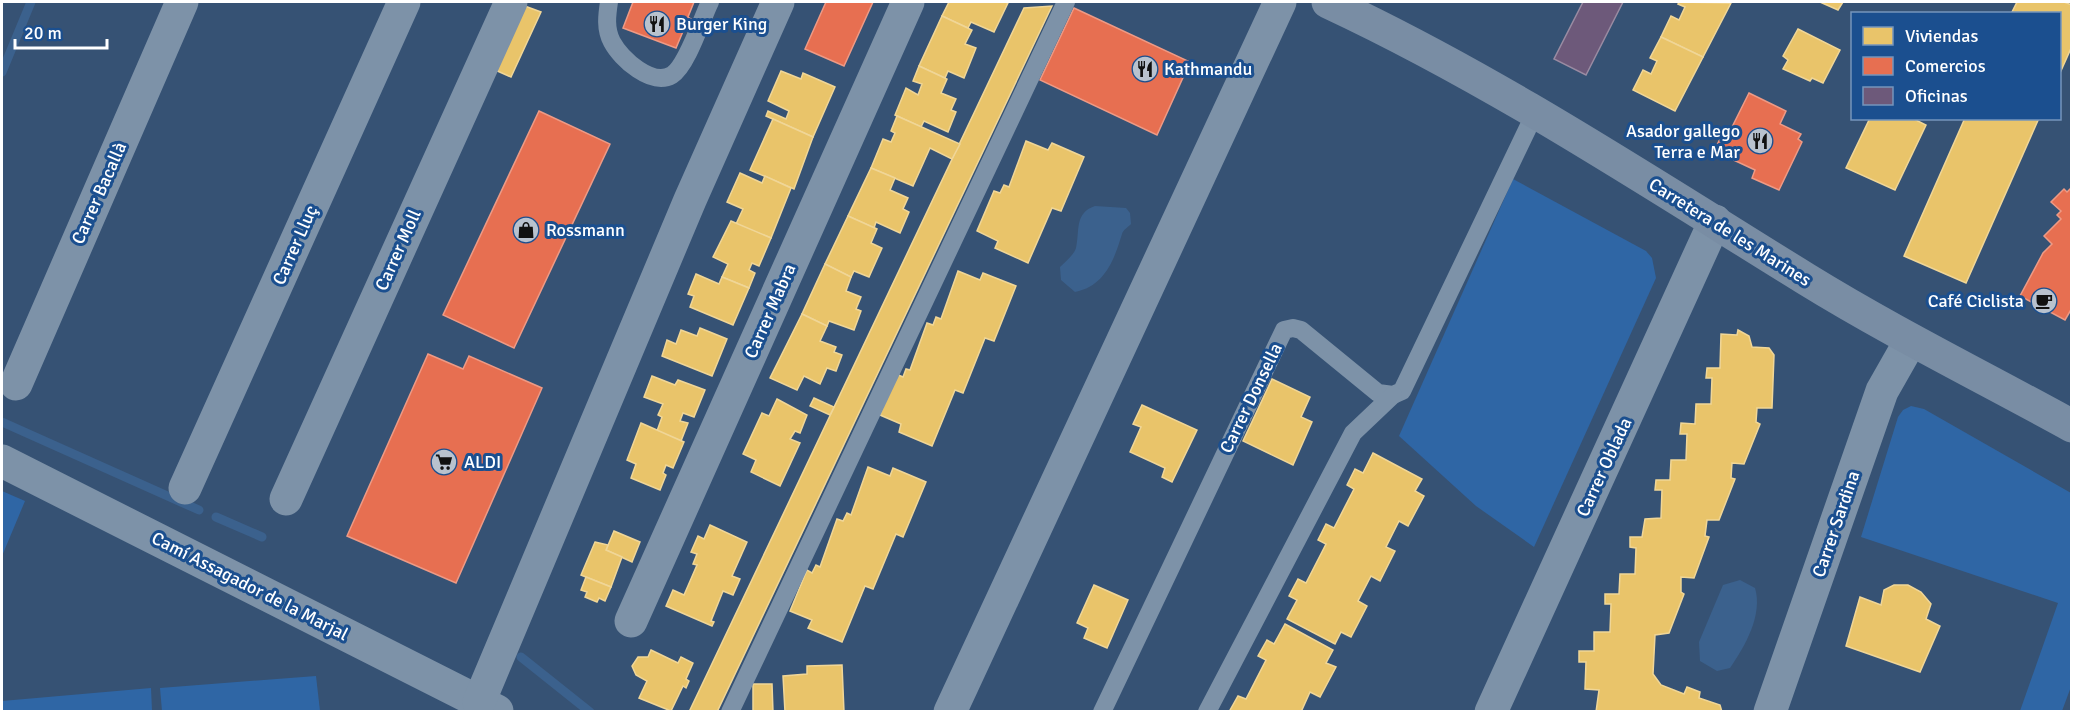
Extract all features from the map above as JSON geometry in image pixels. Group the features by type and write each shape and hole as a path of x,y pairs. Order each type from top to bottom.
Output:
{"main road":[{"name":"Carretera de les Marines","path":"1328,2 1409,40 1536,111 1806,279 1911,340 2072,426"}],"street":[{"name":"Carrer Bacallà","path":"16,384 182,2"},
{"name":"Carrer Lluç","path":"185,488 404,2"},
{"name":"Carrer Moll","path":"286,499 511,2"},
{"path":"489,706 690,200 778,2"},
{"name":"Carrer Mabra","path":"631,621 908,2"},
{"path":"950,711 1280,2"},
{"name":"Carrer Oblada","path":"1491,711 1715,222"},
{"name":"Carrer Sardina","path":"1770,711 1882,391 1911,340"},
{"name":"Camí Assagador de la Marjal","path":"2,461 489,706"}],"lane":[{"path":"609,2 606,22 612,42 625,59 646,74 662,77 672,75 681,65 710,2"},
{"path":"730,711 1066,2"},
{"path":"1207,711 1353,433 1394,395 1402,391 1536,111"},
{"name":"Carrer Donsella","path":"1102,711 1284,330 1293,328 1301,330 1378,393 1394,395"}],"shaded area":[{"path":"1513,179 1646,251 1652,258 1656,278 1534,547 1476,506 1399,436"},
{"path":"1095,206 1126,208 1130,213 1131,224 1124,230 1112,262 1101,278 1085,289 1075,292 1061,280 1060,267 1075,251 1081,218 1088,209"},
{"path":"1911,406 1924,409 2071,493 2072,684 2062,711 2020,711 2058,603 1861,537 1898,417 1903,410"},
{"path":"2,491 25,501 2,556"},
{"path":"1740,580 1755,588 1757,609 1755,619 1747,640 1730,668 1717,671 1700,661 1699,642 1723,585"},
{"path":"316,676 320,711 162,711 160,688"},
{"path":"151,688 152,711 2,711 2,701"}],"building: Viviendas":[{"path":"949,2 1008,3 994,32 971,22 968,28 942,16"},
{"path":"1679,2 1731,3 1703,57 1661,37 1671,16 1679,20 1685,7 1678,4"},
{"path":"1820,2 1843,2 1838,10"},
{"path":"2017,2 2064,2 2072,5 2072,46 2061,71 2061,12 2012,12"},
{"path":"522,5 541,12 511,77 493,69"},
{"path":"1052,6 717,712 689,712 1024,8"},
{"path":"942,16 972,30 965,44 976,48 964,78 948,71 945,78 919,66"},
{"path":"1798,29 1840,50 1823,83 1812,78 1810,81 1783,69 1788,60 1783,56"},
{"path":"1661,37 1703,57 1675,111 1633,90 1643,70 1651,74 1657,61 1650,58"},
{"path":"919,66 947,79 941,93 956,99 951,110 956,112 948,132 924,121 921,127 895,115 906,88 918,95 922,84 913,81"},
{"path":"781,71 801,79 803,73 835,87 813,137 766,116 768,111 786,119 789,111 768,101"},
{"path":"897,116 960,144 952,159 930,148 913,186 871,168 883,139 891,142 895,133 891,131"},
{"path":"773,119 813,137 794,189 750,170"},
{"path":"1869,120 1916,120 1926,125 1895,190 1846,168"},
{"path":"1964,120 2038,120 1966,283 1904,256"},
{"path":"1026,141 1048,150 1052,143 1084,157 1061,211 1052,208 1028,263 995,248 998,241 977,231 994,191 1000,193 1004,185 1009,187"},
{"path":"871,168 895,178 890,190 908,198 903,209 909,212 900,233 876,222 874,228 848,216"},
{"path":"740,173 762,183 765,176 791,188 771,238 736,224 743,209 727,202"},
{"path":"848,216 877,229 871,243 882,248 869,277 854,271 851,277 825,264"},
{"path":"731,221 771,238 759,266 752,263 749,270 755,273 749,288 722,277 728,264 713,257"},
{"path":"825,264 851,277 846,291 861,297 856,309 861,311 854,330 829,321 827,326 802,314"},
{"path":"958,271 980,280 983,273 1016,286 994,341 985,338 963,393 955,390 932,446 899,432 901,424 880,415 896,374 903,377 906,369 910,370 927,323 933,325 936,317 941,319"},
{"path":"696,274 719,284 722,277 749,288 733,325 690,307 694,296 688,294"},
{"path":"802,314 827,326 820,341 836,347 834,352 842,355 836,371 827,368 820,384 804,376 797,390 770,378"},
{"path":"700,328 727,339 712,376 662,356 667,340 676,344 681,330 697,336"},
{"path":"1738,330 1749,336 1752,347 1769,348 1774,355 1772,408 1757,408 1756,422 1760,424 1744,464 1732,463 1731,478 1735,479 1719,520 1707,520 1705,536 1709,537 1694,578 1681,577 1681,592 1684,594 1669,633 1655,635 1653,674 1661,685 1684,694 1687,687 1700,692 1699,698 1720,705 1722,712 1596,712 1599,690 1585,689 1586,662 1579,662 1579,651 1594,651 1594,632 1610,632 1611,604 1605,604 1605,594 1619,594 1620,574 1635,574 1636,548 1630,547 1630,537 1642,537 1645,519 1661,518 1662,490 1655,490 1656,480 1670,480 1671,460 1686,460 1687,434 1680,434 1681,423 1695,424 1696,404 1711,404 1712,378 1706,378 1707,368 1720,368 1721,334 1737,335"},
{"path":"652,376 675,385 678,380 705,390 694,417 683,413 680,421 688,423 681,441 657,431 662,417 658,415 663,404 644,397"},
{"path":"1272,379 1310,397 1301,417 1312,422 1293,465 1243,441"},
{"path":"814,398 834,407 830,415 810,406"},
{"path":"777,399 807,415 800,433 795,431 790,439 800,443 780,486 751,472 756,460 743,454 762,413 769,416"},
{"path":"1142,405 1197,430 1172,482 1162,477 1165,468 1130,452 1141,427 1133,424"},
{"path":"641,423 684,442 673,468 666,465 663,473 666,475 660,490 631,478 636,464 627,460"},
{"path":"1373,453 1422,479 1415,491 1424,496 1408,526 1399,521 1386,547 1395,551 1380,581 1371,576 1358,601 1367,606 1351,637 1341,632 1335,644 1287,619 1297,600 1289,596 1298,579 1306,583 1326,544 1318,540 1326,524 1334,528 1354,489 1347,485 1355,469 1363,473"},
{"path":"868,467 890,476 893,468 926,482 903,537 896,534 873,589 865,586 842,642 808,628 812,620 790,611 807,570 812,573 816,565 820,567 837,519 843,521 847,513 851,515"},
{"path":"710,525 747,542 732,576 740,579 733,595 723,591 711,621 714,622 712,626 666,606 673,590 684,595 697,565 693,564 697,554 691,552 698,536 704,539"},
{"path":"614,531 640,542 632,562 606,550"},
{"path":"595,542 608,545 606,550 622,557 611,587 581,575"},
{"path":"586,577 611,587 605,601 599,598 597,602 585,597 587,592 581,590"},
{"path":"1094,585 1128,600 1107,648 1084,638 1088,628 1077,623"},
{"path":"1894,585 1908,585 1921,592 1931,604 1926,619 1940,626 1920,672 1846,646 1860,597 1881,605 1884,590"},
{"path":"1285,624 1333,650 1326,663 1336,667 1320,697 1310,692 1301,712 1229,712 1238,696 1246,699 1266,660 1258,656 1267,640 1274,644"},
{"path":"651,650 678,663 681,657 693,663 686,679 689,681 686,688 683,686 671,711 639,698 647,681 636,675 632,666 638,657 648,657"},
{"path":"842,665 844,712 785,712 783,676 807,674 807,666"},
{"path":"753,684 772,684 773,712 753,712"}],"building: Comercios":[{"name":"Burger King","path":"633,2 694,2 688,17 691,19 688,29 684,29 676,48 623,28"},
{"path":"826,2 873,2 844,66 805,49"},
{"path":"1074,8 1190,62 1157,135 1040,80"},
{"name":"Asador gallego Terra e Mar","path":"1749,93 1786,111 1780,124 1801,134 1798,139 1802,142 1779,190 1752,178 1755,170 1714,151 1725,129 1730,131"},
{"name":"Rossmann","path":"539,111 610,144 514,348 443,315"},
{"path":"2071,188 2072,308 2065,320 2020,296 2043,253 2052,244 2044,236 2061,219 2057,215 2061,211 2051,202 2064,189 2067,192"},
{"name":"ALDI","path":"428,354 463,369 469,356 542,388 456,583 347,536"}],"building: Oficinas":[{"path":"1583,2 1623,2 1586,75 1554,59"}],"waterway":[{"path":"2,72 31,2"},
{"path":"2,422 199,510"},
{"path":"216,517 262,537"},
{"path":"521,657 590,712"}],"place":[{"name":"Burger King","path":"657,24"},
{"name":"Kathmandu","path":"1145,69"},
{"name":"Asador gallego Terra e Mar","path":"1760,141"},
{"name":"Rossmann","path":"526,230"},
{"name":"Café Ciclista","path":"2044,301"},
{"name":"ALDI","path":"444,462"}]}
